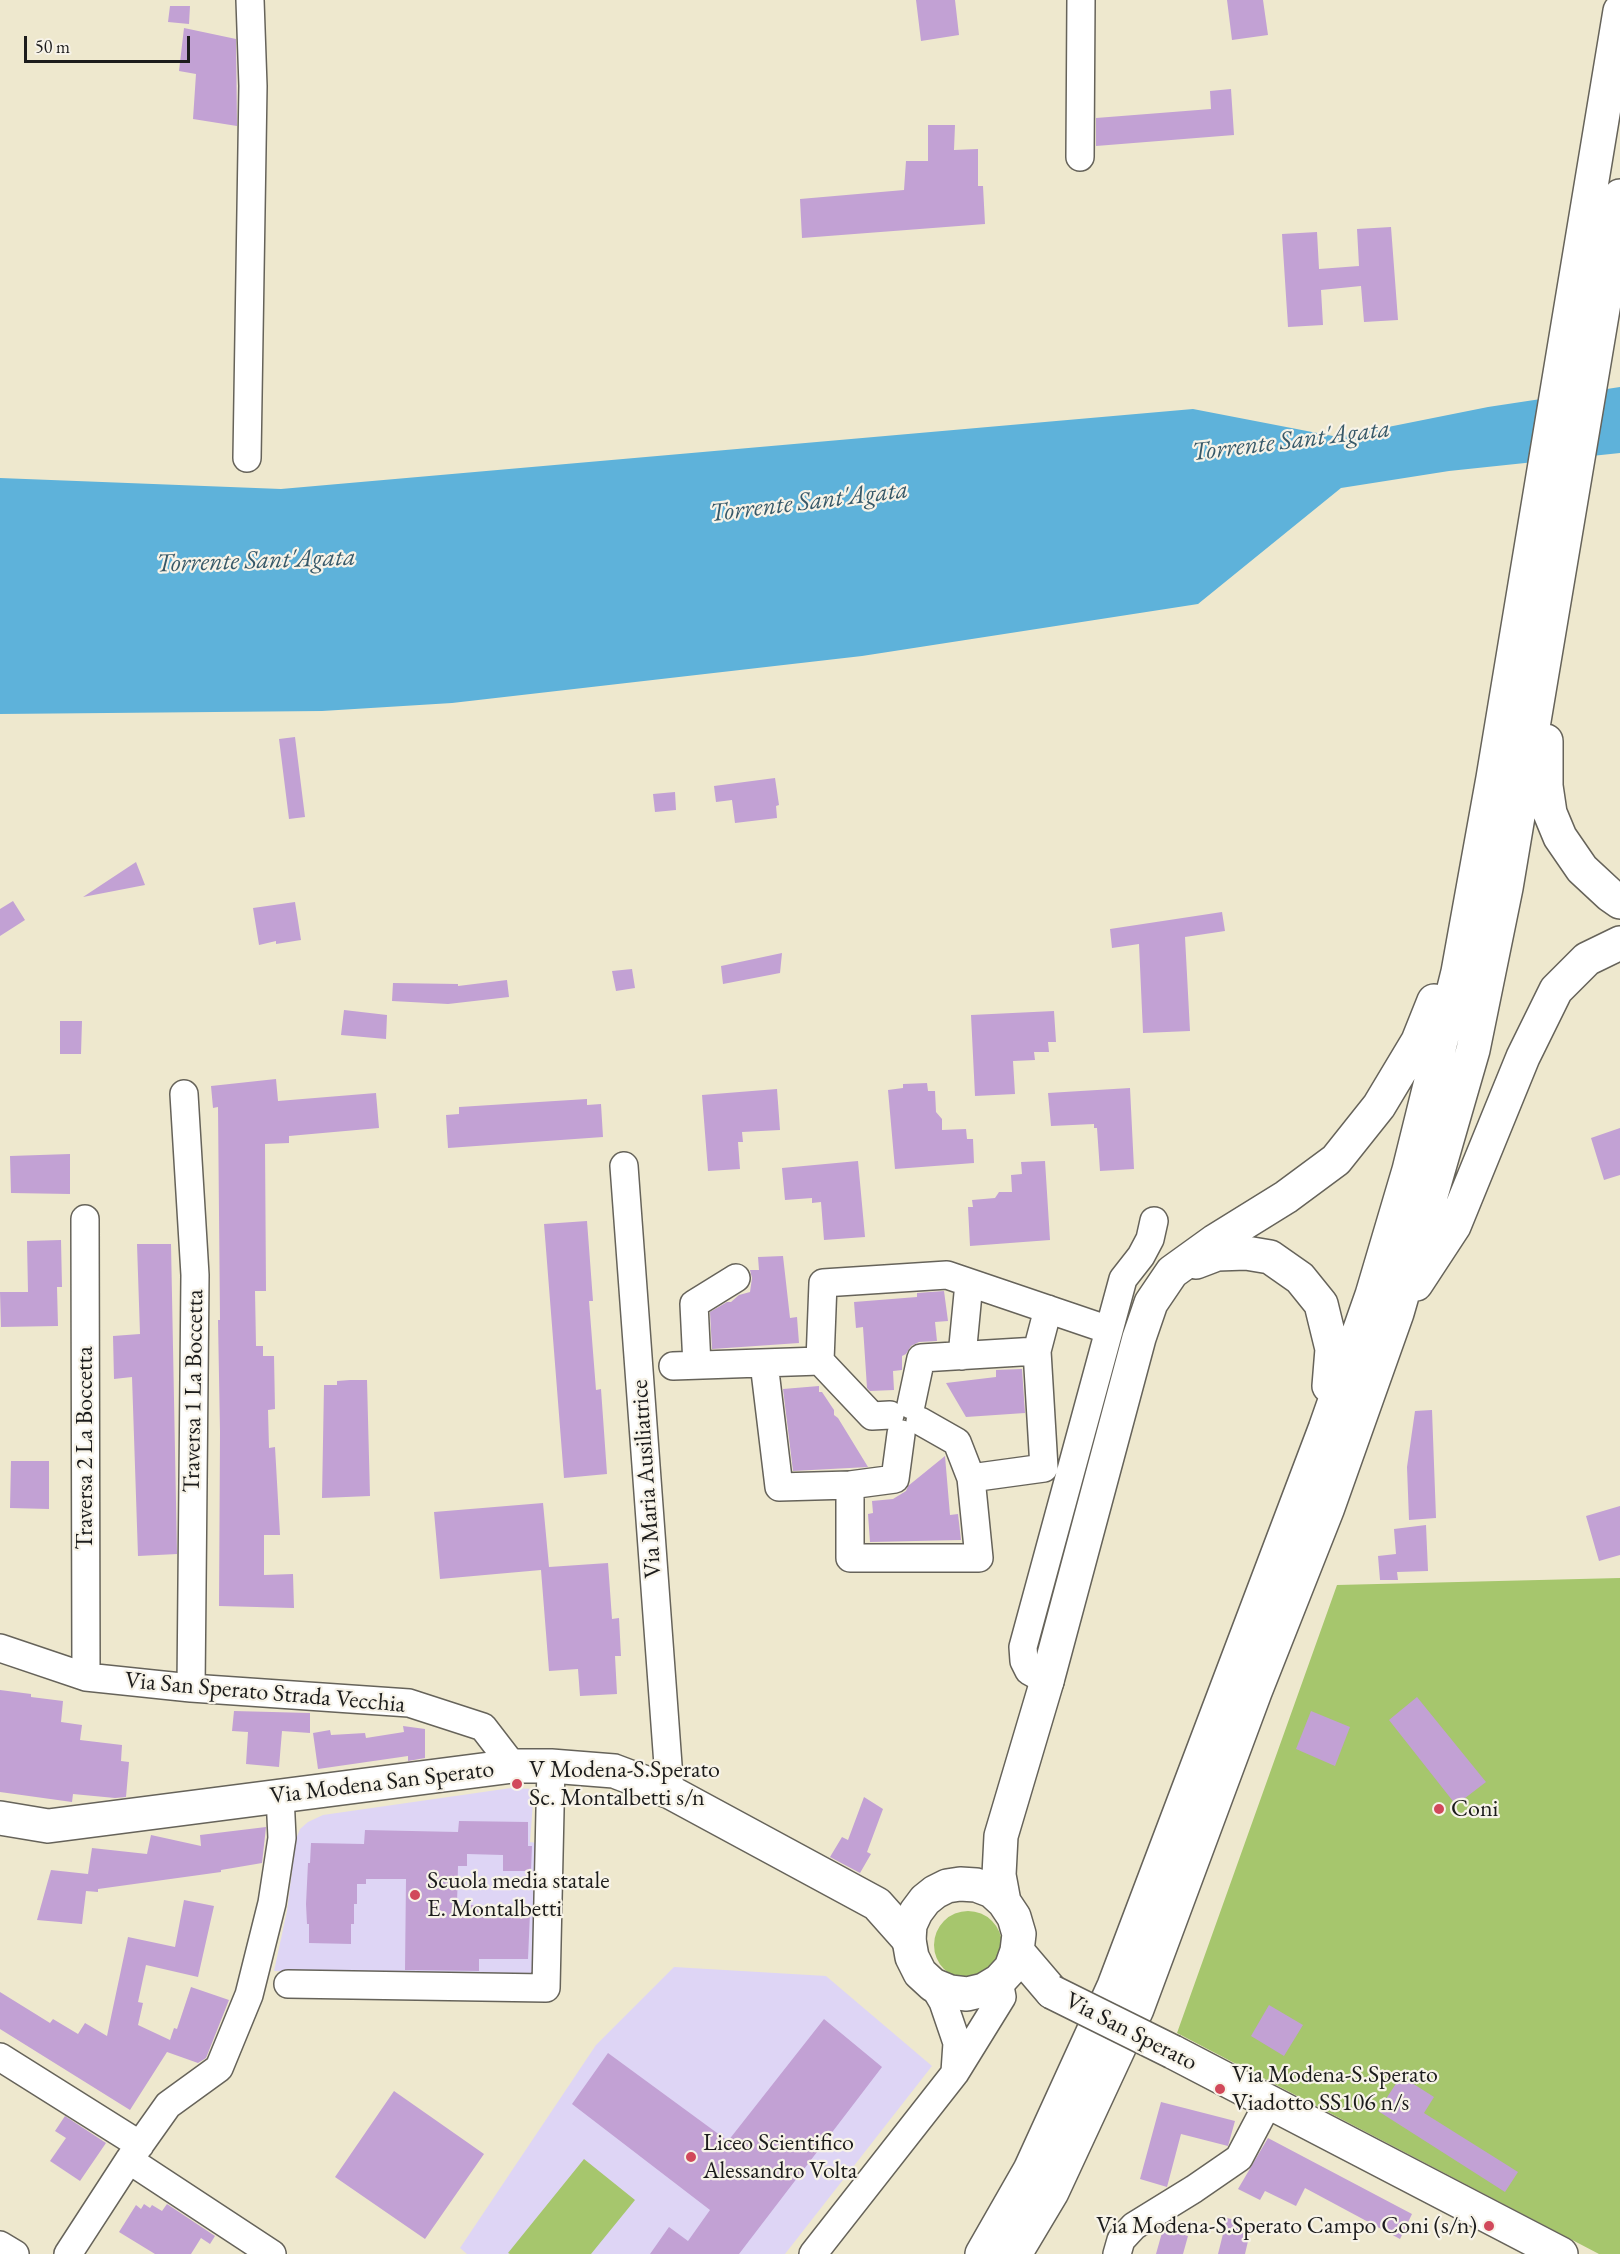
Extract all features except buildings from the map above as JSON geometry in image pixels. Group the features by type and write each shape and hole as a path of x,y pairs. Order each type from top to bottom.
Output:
{"main road":[{"path":"1015,2254 1052,2192 1137,2009 1255,1692 1327,1510 1397,1313 1473,1050 1506,888 1534,711 1543,567 1574,278 1620,11"},
{"path":"982,2254 1030,2170 1114,1986 1325,1429 1372,1295 1409,1170 1458,972 1493,778 1607,285 1620,196"},
{"path":"1534,711 1547,743 1546,786 1550,813 1560,837 1582,869 1620,902"},
{"path":"1397,1313 1454,1226 1523,1057 1556,990 1587,959 1620,943"},
{"path":"1004,1902 999,1875 1001,1836 1047,1681 1138,1338 1151,1303 1172,1272 1215,1241 1286,1197 1336,1160 1379,1106 1418,1041 1436,995 1458,972"},
{"path":"1172,1272 1217,1254 1246,1253 1270,1257 1299,1278 1322,1304 1332,1349 1325,1429"},
{"name":"Via Modena San Sperato","path":"0,1818 48,1826 513,1766 551,1766 614,1771 670,1792 877,1904"},
{"path":"960,1884 982,1865 1001,1836"},
{"path":"877,1904 902,1905 925,1900 947,1886 960,1884 984,1888 992,1892 1004,1902 1014,1917 1018,1934 1017,1951 1011,1968 999,1981 984,1990 967,1994 950,1992 933,1985 920,1972 912,1957 909,1940 910,1925 925,1900"},
{"path":"877,1904 909,1940"},
{"path":"1017,1951 1052,1992"},
{"path":"999,1981 1052,1992"},
{"name":"Via San Sperato","path":"1052,1992 1173,2052 1561,2254"}],"street":[{"path":"247,458 253,86 250,0"},
{"path":"1080,157 1081,0"},
{"name":"Traversa 1 La Boccetta","path":"184,1094 195,1275 191,1688"},
{"name":"Via Maria Ausiliatrice","path":"624,1166 670,1792"},
{"name":"Traversa 2 La Boccetta","path":"85,1219 86,1677"},
{"path":"1047,1681 1029,1671 1024,1661 1023,1647 1123,1280 1141,1256 1150,1239 1154,1221"},
{"path":"850,1485 850,1558 980,1558 971,1478 957,1442 905,1419 872,1416 820,1361 823,1284 947,1275 1109,1330"},
{"path":"736,1278 694,1304 685,1365 820,1361"},
{"path":"962,1356 969,1282"},
{"path":"971,1478 1044,1468 1037,1351 1048,1309"},
{"path":"764,1363 779,1487 850,1485 895,1479 905,1419 921,1358 1037,1351"},
{"name":"Via San Sperato Strada Vecchia","path":"0,1648 86,1677 191,1688 409,1703 483,1727 513,1766"},
{"path":"288,1984 546,1988 551,1766"},
{"path":"68,2254 168,2105 219,2068 249,1995 272,1903 282,1838 280,1796"},
{"path":"813,2254 955,2073 1002,1997 999,1981"},
{"path":"933,1985 943,2002 957,2043 955,2073"},
{"path":"0,2057 272,2254"},
{"path":"1117,2254 1121,2240 1134,2226 1239,2158 1268,2103"},
{"path":"0,2245 15,2254"}],"shaded area":[{"name":"Scuola media statale E. Montalbetti","path":"511,1788 534,1789 530,1842 544,1844 539,1979 274,1971 287,1911 296,1839 300,1829 308,1822 323,1815"},
{"name":"Liceo Scientifico Alessandro Volta","path":"674,1967 826,1976 932,2066 785,2254 467,2254 460,2248 596,2045"}],"green space":[{"name":"Coni","path":"1620,1578 1620,2254 1599,2254 1177,2033 1337,1585"},
{"path":"968,1911 981,1914 992,1921 999,1932 1002,1945 999,1958 992,1969 981,1976 968,1979 955,1976 944,1969 937,1958 934,1945 937,1932 944,1921 955,1914"},
{"path":"584,2159 635,2200 591,2254 508,2253"}],"water":[{"name":"Torrente Sant'Agata","path":"1620,387 1620,453 1449,471 1341,488 1198,604 862,656 452,703 322,711 0,714 0,478 281,489 1193,409 1338,437 1488,407"}],"place":[{"name":"V Modena-S.Sperato Sc. Montalbetti s/n","path":"517,1784"},
{"name":"Coni","path":"1439,1809"},
{"name":"Scuola media statale E. Montalbetti","path":"415,1895"},
{"name":"Via Modena-S.Sperato Viadotto SS106 n/s","path":"1220,2089"},
{"name":"Liceo Scientifico Alessandro Volta","path":"691,2157"},
{"name":"Via Modena-S.Sperato Campo Coni (s/n)","path":"1489,2226"}]}
